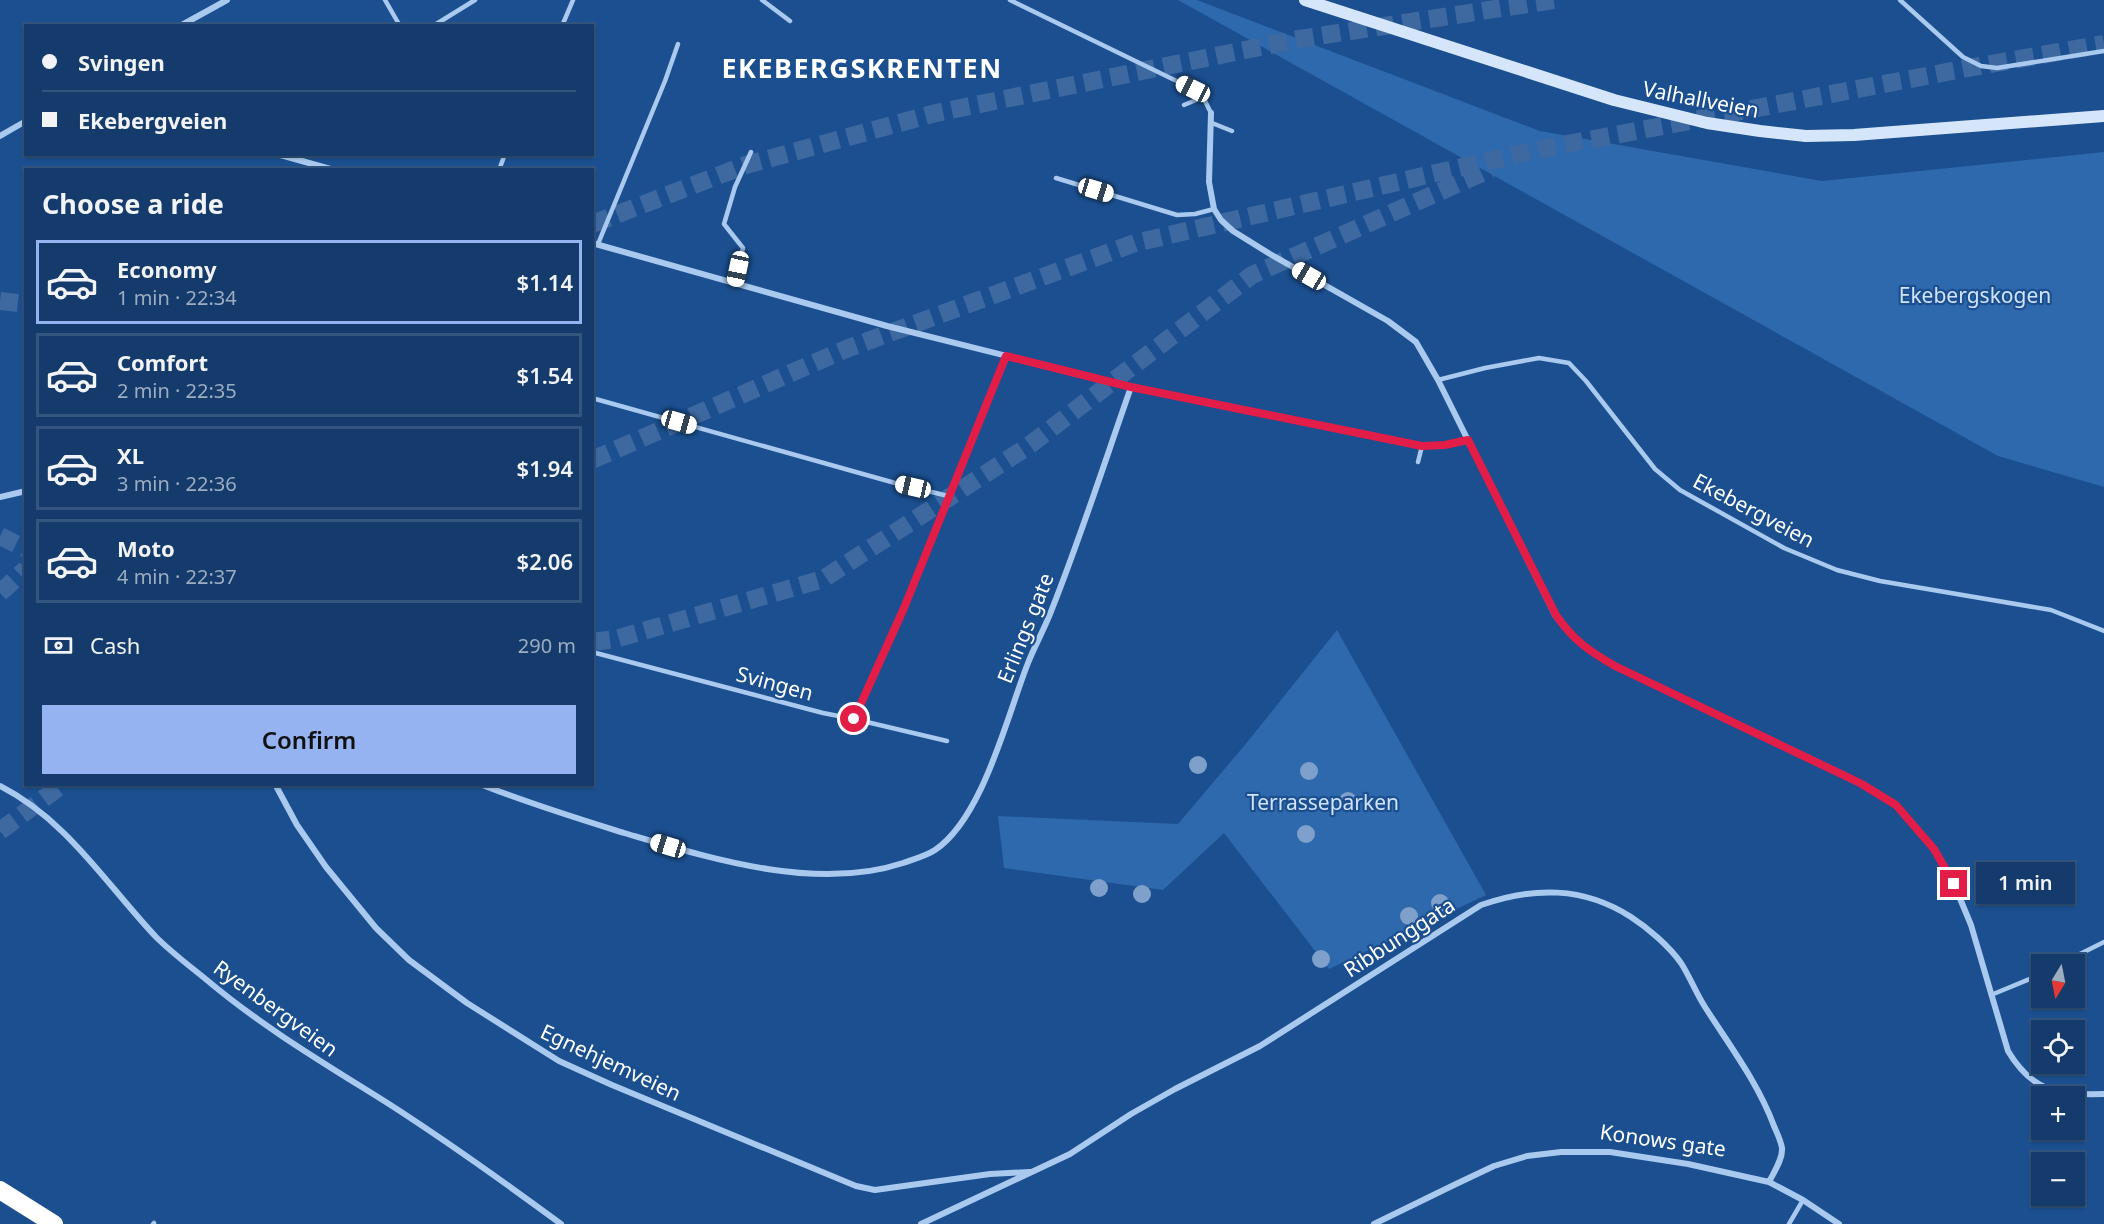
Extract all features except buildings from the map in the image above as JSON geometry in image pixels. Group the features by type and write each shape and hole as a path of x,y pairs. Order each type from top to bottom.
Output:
{"highway":[{"path":"0,1190 54,1224"}],"street":[{"path":"184,24 227,0"},
{"name":"Valhallveien","path":"1305,0 1614,100 1707,123 1760,131 1806,136 1854,135 2104,116"},
{"path":"1212,113 1209,183 1214,209 1221,220 1233,231 1388,321 1416,342 1438,380 1556,615 1568,632 1582,646 1615,666 1860,783 1896,805 1934,849 1954,884 1971,925 2008,1051 2019,1069 2053,1091 2104,1094"},
{"path":"0,136 24,122"},
{"path":"284,156 327,168"},
{"path":"595,243 887,326 1131,387 1422,446 1445,445 1468,440"},
{"name":"Erlings gate","path":"486,786 582,820 690,852 758,867 808,872 854,873 891,867 934,850 957,830 990,768 1028,664 1052,609 1131,387"},
{"path":"0,497 24,491"},
{"name":"Ryenbergveien","path":"0,786 16,794 52,821 114,886 157,937 211,983 313,1058 470,1157 561,1224"},
{"name":"Egnehjemveien","path":"276,786 297,825 326,867 376,928 409,960 467,1003 559,1061 612,1085 865,1188 875,1190 990,1174 1030,1173"},
{"name":"Ribbunggata","path":"921,1224 1070,1154 1131,1114 1260,1046 1481,905 1507,897 1544,891 1594,899 1630,917 1659,939 1681,963 1768,1109 1782,1148 1780,1159 1769,1182"},
{"name":"Konows gate","path":"1373,1224 1494,1167 1527,1156 1561,1152 1610,1152 1688,1164 1769,1182 1803,1200 1839,1224"}],"lane":[{"path":"385,0 399,24"},
{"path":"436,24 475,0"},
{"path":"563,24 573,0"},
{"path":"762,0 790,21"},
{"path":"1010,0 1193,89 1203,97 1212,113"},
{"path":"1900,0 1963,57 1981,66 1997,68 2104,51"},
{"path":"595,243 665,81 678,44"},
{"path":"1184,105 1203,97"},
{"path":"1212,123 1232,131"},
{"path":"735,282 743,248 724,224 735,187 751,152"},
{"path":"1056,178 1177,215 1214,209"},
{"path":"854,719 900,618 1006,356"},
{"name":"Ekebergveien","path":"1438,380 1539,358 1569,363 1586,381 1654,469 1680,490 1784,548 1837,570 1880,581 2051,610 2104,631"},
{"path":"594,399 948,496"},
{"path":"1418,462 1422,446"},
{"name":"Svingen","path":"594,652 823,713 947,741"},
{"path":"2080,954 2104,942"},
{"path":"1991,995 2031,979"},
{"path":"1789,1224 1803,1200"}],"green space":[{"name":"Ekebergskogen","path":"1178,0 1197,0 1540,131 1822,181 2104,152 2104,487 1998,456"},
{"name":"Terrasseparken","path":"1337,630 1486,895 1329,969 1224,833 1163,890 1004,868 998,816 1178,824"}],"tunnel":[{"path":"594,223 746,165 936,113 1299,39 1554,0"},
{"path":"594,459 846,349 1135,243 1531,151 2104,44"},
{"path":"594,642 616,639 823,579 1027,447 1252,275 1491,169"},
{"path":"0,301 24,304"},
{"path":"0,536 24,548"},
{"path":"0,593 24,571"},
{"path":"0,831 60,786"}],"district":[{"name":"EKEBERGSKRENTEN","path":"862,67"}],"route":[{"path":"854,719 904,608 1006,356 1131,387 1422,446 1445,445 1468,440 1556,615 1582,646 1666,692 1860,783 1896,805 1934,849 1954,884"}]}
